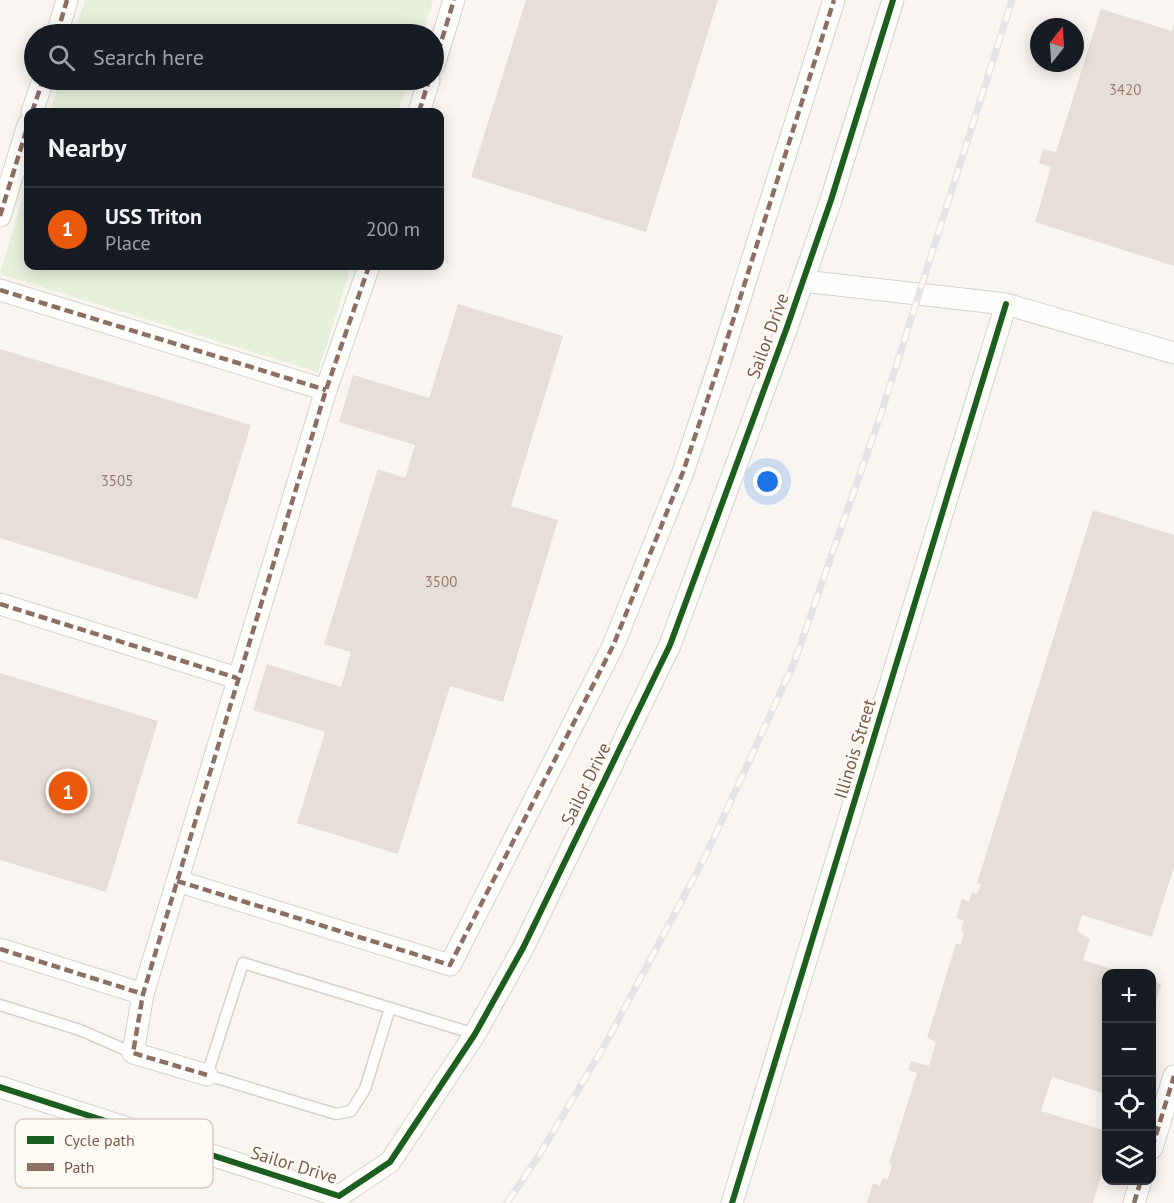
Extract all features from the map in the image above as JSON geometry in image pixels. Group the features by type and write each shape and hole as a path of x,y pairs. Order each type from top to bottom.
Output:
{"street":[{"path":"60,24 68,0"},
{"path":"444,31 453,0"},
{"path":"177,881 450,965 613,646 683,472 834,0"},
{"name":"Sailor Drive","path":"213,1155 339,1196 390,1162 475,1034 523,948 670,645 803,281 831,200 893,0"},
{"path":"33,108 40,90"},
{"path":"420,108 426,90"},
{"path":"0,216 24,138"},
{"path":"207,1075 133,1053 143,994 326,390 368,270"},
{"name":"Sailor Drive","path":"803,281 1006,304 1174,353"},
{"path":"0,290 326,390"},
{"name":"Illinois Street","path":"732,1203 1006,304"},
{"path":"0,604 237,678"},
{"path":"0,949 143,994"},
{"path":"1156,1135 1174,1076"},
{"name":"Sailor Drive","path":"0,1087 100,1119"},
{"path":"1134,1203 1140,1185"}],"lane":[{"path":"390,1008 365,1089 351,1111 336,1114 207,1075 243,963 475,1034"},
{"path":"0,1005 80,1030 133,1053"}],"green space":[{"path":"85,0 433,0 426,24 77,24"},
{"path":"57,90 406,90 399,108 51,108"},
{"path":"24,193 24,270 350,270 318,372 0,274"}],"building":[{"path":"526,0 718,0 646,232 471,177"},
{"path":"1101,9 1172,31 1174,24 1174,266 1035,222 1051,167 1039,163 1043,149 1056,152 1081,72 1084,72 1084,63"},
{"path":"458,304 563,336 511,506 558,520 503,702 450,686 398,854 297,823 325,732 253,710 267,664 341,687 351,652 324,644 378,469 405,478 415,445 339,422 353,375 429,398"},
{"path":"0,349 251,425 197,599 0,538"},
{"path":"1093,510 1174,535 1174,867 1152,937 1082,915 1077,931 1090,939 1083,960 1112,969 1102,969 1102,1093 1052,1077 1041,1111 1102,1130 1102,1173 1093,1203 867,1203 873,1183 880,1186 883,1178 888,1179 892,1164 889,1163 917,1073 908,1070 911,1061 929,1066 936,1042 927,1038 956,943 961,945 964,932 961,931 964,921 956,918 962,899 969,902 972,892 977,894 981,884 977,883"},
{"path":"0,673 158,721 106,892 0,860"},
{"path":"1156,982 1161,984 1156,1001"}],"railway":[{"path":"507,1203 540,1154 607,1041 706,855 794,663 881,414 1012,0"}],"marked path":[{"path":"60,24 67,0"},
{"path":"444,32 454,0"},
{"path":"177,881 450,965 613,646 683,472 834,0"},
{"path":"33,108 40,90"},
{"path":"420,108 426,90"},
{"path":"0,216 24,138"},
{"path":"207,1075 133,1053 143,994 326,390 368,270"},
{"path":"0,290 326,390"},
{"path":"0,604 237,678"},
{"path":"0,949 143,994"},
{"path":"1156,1135 1174,1076"},
{"path":"1134,1203 1139,1185"}],"cycle path":[{"path":"213,1155 339,1196 390,1162 475,1034 523,948 670,645 786,330 831,200 893,0"},
{"path":"732,1203 1006,304"},
{"path":"0,1087 100,1119"}],"place":[{"name":"USS Triton","path":"68,791"}]}
